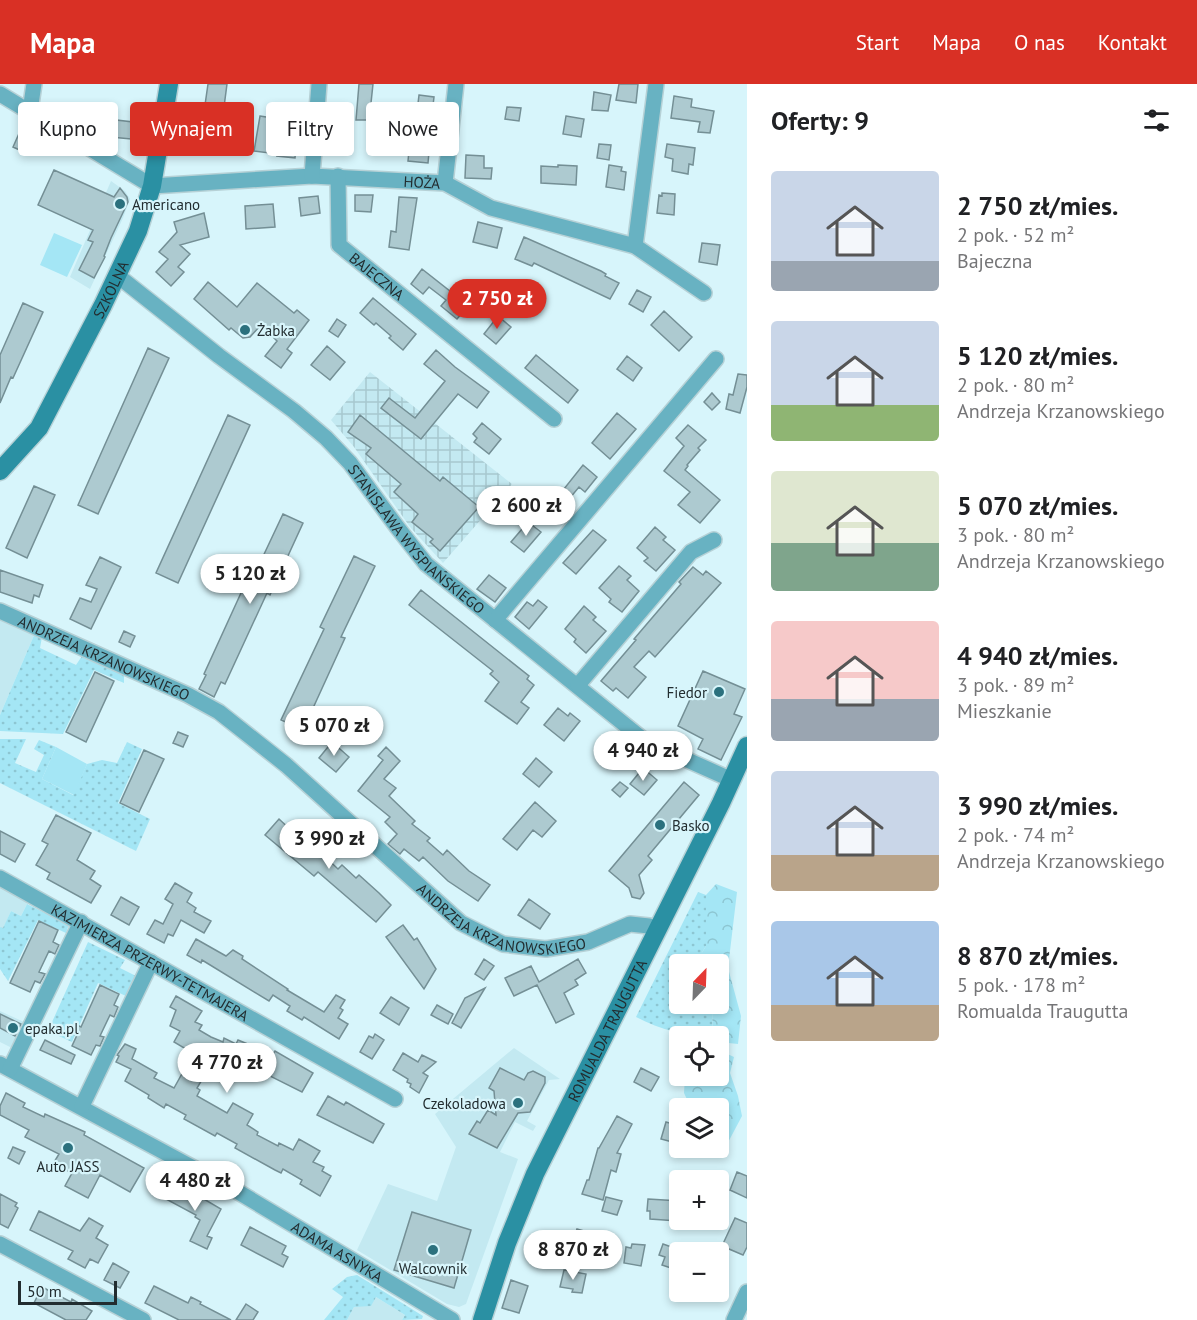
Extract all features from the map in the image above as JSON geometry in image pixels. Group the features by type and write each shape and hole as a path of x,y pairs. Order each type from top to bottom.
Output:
{"street":[{"path":"31,102 34,84"},
{"name":"SZKOLNA","path":"0,471 39,428 118,276 144,216 152,186 169,84"},
{"path":"312,176 319,84"},
{"path":"445,183 456,84"},
{"path":"635,246 656,84"},
{"path":"0,94 18,104"},
{"path":"103,156 152,186"},
{"name":"HOŻA","path":"152,186 312,176 445,183 491,208 635,246 704,293"},
{"name":"BAJECZNA","path":"338,176 339,245 554,419"},
{"name":"STANISŁAWA WYSPIAŃSKIEGO","path":"118,276 326,438 350,463 426,564 645,741 732,780"},
{"path":"495,620 716,359"},
{"path":"578,685 691,552 714,540"},
{"name":"ANDRZEJA KRZANOWSKIEGO","path":"0,611 188,695 219,712 286,765 461,923 503,944 546,949 588,942 630,924 649,926 657,930"},
{"name":"ROMUALDA TRAUGUTTA","path":"482,1320 507,1243 535,1174 745,758"},
{"name":"KAZIMIERZA PRZERWY-TETMAJERA","path":"0,878 395,1099"},
{"path":"5,1066 81,922"},
{"path":"82,1106 151,962"},
{"name":"ADAMA ASNYKA","path":"5,1066 250,1199 452,1320"},
{"path":"0,1244 143,1320"},
{"path":"734,1320 747,1292"}],"shaded area":[{"path":"111,181 125,191 130,199 90,289 70,277"},
{"path":"370,372 512,484 443,563 410,527 354,447 331,420"},
{"path":"0,617 35,633 0,715"},
{"path":"0,884 29,900 21,916 11,911 3,929 0,927"},
{"path":"0,1011 24,1022 12,1048 0,1042"},
{"path":"514,1048 560,1079 549,1080 527,1121 536,1126 533,1131 515,1122 500,1152 518,1159 466,1304 459,1307 447,1304 357,1250 388,1184 437,1201 456,1147 435,1114"},
{"path":"376,1297 405,1315 402,1320 347,1320 354,1307"}],"green space":[{"path":"54,233 82,245 67,277 40,265"},
{"path":"35,633 42,637 40,648 76,665 82,656 124,673 124,683 94,670 63,734 0,731 0,715"},
{"path":"0,739 26,739 15,763 36,772 44,755 34,749 39,740 56,747 42,779 73,795 87,764 102,760 117,763 127,742 142,749 118,803 150,819 136,851 0,783"},
{"path":"56,747 87,764 74,795 42,779"},
{"path":"716,884 737,892 729,960 729,954 701,954 706,946 706,895"},
{"path":"698,892 706,895 706,946 701,954 669,954 669,1014 712,1014 713,1026 669,1026 669,1030 636,1017"},
{"path":"27,904 45,913 47,909 69,924 66,933 38,920 8,981 0,969 0,927 3,928 11,911 21,916"},
{"path":"88,942 125,960 120,968 138,977 128,997 98,983 72,1042 48,1031"},
{"path":"729,972 741,1016 738,1044 729,1043 729,1026 713,1026 712,1014 729,1014"},
{"path":"729,1055 734,1057 730,1073 742,1116 729,1141 729,1098 686,1098 684,1086 729,1086"},
{"path":"357,1275 423,1316 422,1319 402,1320 405,1315 376,1297 371,1306 354,1307 347,1320 324,1320 343,1297 332,1289 347,1277"}],"building":[{"path":"208,84 227,84 225,102 205,102"},
{"path":"359,84 373,84 371,102 366,102 366,120 356,120"},
{"path":"619,84 638,84 636,103 616,100"},
{"path":"594,92 611,95 608,111 592,110"},
{"path":"419,95 434,97 433,102 418,102"},
{"path":"674,96 692,99 691,107 714,111 710,133 698,132 700,122 671,118"},
{"path":"507,107 521,108 519,121 505,119"},
{"path":"260,116 266,117 266,152 254,151"},
{"path":"566,116 584,119 581,137 563,134"},
{"path":"118,120 130,122 130,139 118,138"},
{"path":"18,136 18,149 13,147"},
{"path":"599,144 611,145 609,160 597,158"},
{"path":"667,144 695,148 693,165 689,164 688,174 672,171 673,159 665,157"},
{"path":"466,155 484,156 484,168 492,168 491,179 465,178"},
{"path":"408,156 429,156 428,163 408,161"},
{"path":"558,165 577,166 576,185 541,183 541,166 558,167"},
{"path":"609,165 622,167 621,171 626,172 624,190 606,187"},
{"path":"54,170 114,197 120,188 127,197 128,202 94,278 79,270 93,242 88,240 93,230 38,205"},
{"path":"662,193 675,194 674,215 657,213 659,195 662,196"},
{"path":"355,195 373,195 371,212 355,211"},
{"path":"318,196 320,213 301,216 299,198"},
{"path":"399,197 417,198 409,250 389,247 391,231 396,232"},
{"path":"273,204 275,227 246,229 245,206"},
{"path":"204,213 209,237 180,245 190,254 178,267 184,272 171,286 156,272 168,259 159,252 177,232 174,222"},
{"path":"478,222 502,228 497,248 473,242"},
{"path":"524,237 601,271 606,274 605,276 619,283 610,299 534,263 532,266 515,259"},
{"path":"702,243 720,245 717,265 699,262"},
{"path":"422,269 469,305 457,319 441,306 446,300 429,287 423,294 411,284"},
{"path":"208,282 237,307 257,283 294,313 297,310 309,320 287,349 292,353 281,368 265,356 277,341 261,325 250,337 243,338 231,328 229,330 194,299"},
{"path":"637,290 651,297 643,312 629,304"},
{"path":"373,298 416,334 403,350 376,323 374,325 360,313"},
{"path":"23,303 43,312 0,403 0,355"},
{"path":"664,311 692,337 679,351 651,325"},
{"path":"498,316 511,327 496,344 484,334"},
{"path":"337,319 346,325 338,337 329,331"},
{"path":"327,346 345,362 330,380 311,365"},
{"path":"148,348 169,358 98,514 78,505"},
{"path":"436,350 489,392 477,408 458,394 421,439 381,408 389,398 415,418 445,381 424,364"},
{"path":"536,355 578,390 568,403 525,368"},
{"path":"627,356 642,368 633,381 617,369"},
{"path":"738,374 747,375 747,387 740,413 726,409 729,394 733,395"},
{"path":"712,393 720,402 712,410 704,402"},
{"path":"617,413 636,429 610,459 592,443"},
{"path":"228,415 250,425 178,583 156,573"},
{"path":"360,415 440,481 443,477 479,507 440,551 430,542 433,539 412,522 418,514 394,492 401,484 366,454 371,448 348,432"},
{"path":"482,423 501,439 489,454 474,442 477,438 473,434"},
{"path":"688,425 706,440 698,448 700,450 685,470 720,500 700,523 678,505 690,492 664,471 684,446 676,438"},
{"path":"583,465 597,477 585,492 579,487 555,516 541,505 554,489 560,494"},
{"path":"34,486 55,495 27,558 6,548"},
{"path":"283,514 303,523 270,595 267,593 225,684 221,682 214,697 199,689 206,675 204,674 246,582 250,584"},
{"path":"528,522 541,532 524,552 511,542"},
{"path":"655,527 666,537 663,540 675,550 656,571 644,561 648,558 637,548"},
{"path":"593,530 606,540 576,574 563,563"},
{"path":"354,556 375,566 341,637 345,638 303,730 281,720 324,629 320,627"},
{"path":"100,557 121,567 91,629 70,619 80,598 91,602 97,589 86,585"},
{"path":"619,566 631,576 627,580 639,591 622,612 609,602 611,599 599,588"},
{"path":"693,567 703,575 706,571 721,583 655,657 649,651 634,667 646,677 628,698 616,688 613,691 601,681"},
{"path":"0,570 43,585 39,597 34,595 32,603 0,592"},
{"path":"489,575 506,588 495,602 477,589"},
{"path":"421,590 529,676 527,679 534,685 521,702 529,708 517,724 485,701 499,682 490,674 493,671 409,605"},
{"path":"538,600 547,607 529,629 515,617 527,602 533,606"},
{"path":"584,606 596,617 593,620 606,631 586,653 565,629"},
{"path":"124,631 135,636 130,647 119,642"},
{"path":"703,671 745,689 734,714 742,717 721,760 698,749 703,739 678,726"},
{"path":"95,672 114,681 86,742 66,732"},
{"path":"558,708 568,716 570,713 580,721 564,741 544,725"},
{"path":"178,732 188,736 183,747 173,743"},
{"path":"332,742 349,757 336,772 319,758"},
{"path":"386,747 400,761 384,779 396,788 389,796 415,821 412,824 430,838 427,841 443,855 447,850 469,871 490,885 478,901 448,881 423,857 419,861 404,849 400,854 388,844 397,834 385,822 390,817 358,791 383,760 378,756"},
{"path":"144,750 164,759 139,812 120,803"},
{"path":"536,758 552,772 539,787 523,774"},
{"path":"643,768 657,780 644,795 630,784"},
{"path":"620,782 628,788 620,797 612,790"},
{"name":"Basko","path":"684,782 699,795 648,856 652,860 639,875 644,893 640,899 632,897 629,888 609,871"},
{"path":"535,802 556,821 542,837 533,830 517,850 503,839"},
{"path":"56,815 91,833 77,860 95,871 90,879 101,886 91,903 47,879 50,873 36,865 48,844 42,841"},
{"path":"279,819 294,833 297,830 338,869 342,865 356,878 359,875 391,905 376,922 318,872 314,876 265,835"},
{"path":"0,831 25,844 15,862 0,854"},
{"path":"175,883 192,893 187,902 196,908 194,912 211,921 204,933 181,920 173,936 168,934 164,943 147,934 155,920 163,924 173,904 165,899"},
{"path":"121,897 139,907 129,925 111,915"},
{"path":"529,899 550,914 540,929 518,915"},
{"path":"39,921 58,930 53,942 59,945 55,954 49,951 39,972 45,974 40,983 35,981 30,992 10,983"},
{"path":"403,925 414,940 417,938 436,969 424,989 386,937"},
{"path":"196,939 226,956 233,950 243,956 242,959 287,990 324,1012 336,995 345,1000 338,1018 348,1024 339,1039 304,1017 302,1020 287,1011 290,1006 273,995 269,1001 202,960 201,963 187,955"},
{"path":"484,959 494,966 484,980 475,974"},
{"path":"578,959 586,973 575,980 578,985 564,993 574,1014 556,1023 537,985 514,996 505,978 531,966 539,982"},
{"path":"100,985 119,994 114,1005 118,1007 114,1017 110,1015 100,1036 104,1037 100,1046 96,1045 91,1055 72,1046 77,1035 73,1033 77,1025 81,1027"},
{"path":"485,988 461,1028 452,1023 465,998"},
{"path":"176,996 202,1011 195,1022 202,1025 199,1030 211,1037 223,1042 224,1038 236,1044 238,1040 255,1047 256,1045 273,1054 275,1051 313,1073 302,1092 244,1063 236,1076 212,1063 197,1088 200,1090 197,1096 227,1113 233,1103 253,1114 247,1125 258,1132 257,1135 278,1146 279,1143 293,1150 299,1139 320,1151 313,1162 324,1167 322,1171 331,1176 320,1196 300,1184 302,1180 283,1169 281,1173 235,1148 237,1144 217,1133 215,1136 184,1119 186,1115 166,1104 164,1108 148,1098 149,1095 125,1081 131,1069 116,1062 119,1056 117,1055 125,1044 136,1049 132,1059 157,1073 154,1078 174,1088 189,1061 182,1057 186,1049 174,1042 180,1031 170,1026 176,1010 170,1007"},
{"path":"391,997 409,1008 399,1025 380,1013"},
{"path":"437,1005 453,1014 448,1024 431,1015"},
{"path":"0,1014 21,1024 15,1036 0,1028"},
{"path":"375,1034 384,1040 372,1059 360,1052 369,1036 373,1038"},
{"path":"45,1040 75,1055 71,1064 40,1050"},
{"path":"403,1053 418,1062 422,1055 436,1062 423,1073 428,1076 419,1093 410,1087 408,1079 393,1070"},
{"path":"500,1068 524,1080 528,1073 533,1071 545,1077 545,1083 530,1112 518,1113 497,1148 469,1134 488,1110 496,1115 494,1091 489,1088"},
{"path":"641,1068 659,1077 651,1091 634,1082"},
{"path":"6,1093 25,1103 23,1107 85,1132 84,1135 144,1168 130,1192 100,1175 88,1198 65,1186 72,1173 53,1164 59,1154 25,1137 29,1130 0,1115 0,1106"},
{"path":"328,1096 344,1105 346,1102 384,1124 373,1143 317,1115"},
{"path":"617,1116 632,1124 617,1153 621,1154 616,1172 611,1170 603,1200 582,1194 589,1180 598,1148"},
{"path":"666,1122 669,1123 669,1141 661,1139"},
{"path":"13,1147 25,1152 19,1164 8,1158"},
{"path":"737,1172 747,1176 747,1198 730,1190"},
{"path":"173,1181 221,1209 207,1236 212,1238 207,1249 190,1241 200,1220 195,1217 196,1215 164,1198"},
{"path":"0,1194 17,1203 15,1206 18,1208 8,1228 0,1224"},
{"path":"606,1197 622,1201 617,1215 602,1211"},
{"path":"648,1199 669,1200 669,1220 650,1219 650,1211 647,1211"},
{"path":"39,1211 80,1231 89,1218 103,1226 96,1238 108,1245 98,1263 90,1259 85,1268 68,1259 73,1251 30,1230"},
{"name":"Walcownik","path":"412,1212 471,1230 454,1288 394,1270"},
{"path":"735,1218 747,1223 747,1247 743,1255 729,1249 729,1242 724,1242"},
{"path":"250,1227 286,1246 282,1254 288,1257 283,1267 241,1245"},
{"path":"577,1229 598,1235 593,1252 571,1246"},
{"path":"632,1244 645,1245 641,1266 624,1263 626,1247 631,1248"},
{"path":"663,1244 669,1246 669,1267 662,1265 665,1257 659,1255"},
{"path":"113,1263 129,1272 120,1288 104,1280"},
{"path":"564,1270 586,1274 582,1293 560,1287"},
{"path":"511,1280 528,1286 519,1313 502,1308"},
{"path":"154,1286 188,1303 191,1297 231,1320 179,1320 145,1303"},
{"path":"42,1287 71,1302 72,1299 92,1311 86,1320 66,1320 34,1303"},
{"path":"246,1304 258,1312 253,1320 236,1320"}],"place":[{"name":"Americano","path":"120,204"},
{"name":"Żabka","path":"245,330"},
{"name":"Fiedor","path":"719,692"},
{"name":"Basko","path":"660,825"},
{"name":"epaka.pl","path":"13,1028"},
{"name":"Czekoladowa","path":"518,1103"},
{"name":"Auto JASS","path":"68,1148"},
{"name":"Walcownik","path":"433,1250"}]}
